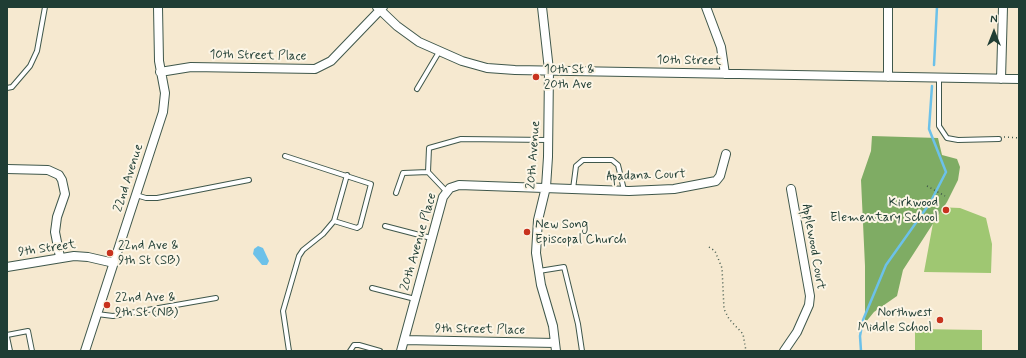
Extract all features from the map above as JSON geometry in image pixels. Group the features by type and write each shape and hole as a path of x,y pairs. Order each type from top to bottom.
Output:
{"street":[{"name":"22nd Avenue","path":"84,351 163,112 165,94 160,72 158,7"},
{"name":"20th Avenue","path":"542,7 549,70 548,140 546,187 538,220 536,236 538,271 556,347"},
{"path":"706,7 722,46 725,74"},
{"path":"888,7 888,77"},
{"path":"1001,79 1003,7"},
{"name":"10th Street Place","path":"160,72 191,68 315,69 331,61 380,8"},
{"name":"10th Street","path":"380,8 396,26 419,42 439,52 487,68 1019,79"},
{"name":"Apadana Court","path":"546,187 624,191 674,189 716,181 720,176 726,154"},
{"path":"7,169 48,170 58,175 62,180 65,194 57,217 55,232 60,257"},
{"name":"20th Avenue Place","path":"401,351 443,197 446,191 460,185 546,187"},
{"name":"Applewood Court","path":"784,351 798,332 809,305 810,296 791,189"},
{"name":"9th Street","path":"7,267 60,257 88,256 114,263"},
{"name":"9th Street Place","path":"404,340 556,347"}],"lane":[{"path":"7,88 12,87 30,66 37,50 44,7"},
{"path":"416,89 439,52"},
{"path":"939,78 940,126 947,138 958,140 999,139"},
{"path":"446,191 428,172 429,148 461,139 548,140"},
{"path":"285,156 371,184 360,226 357,228 334,221"},
{"path":"573,189 576,166 583,160 612,160 618,165 624,191"},
{"path":"396,193 403,173 428,172"},
{"path":"289,351 283,311 299,256 303,250 323,234 334,221 347,175"},
{"path":"136,195 146,198 157,198 249,180"},
{"path":"385,226 432,238"},
{"path":"538,271 564,268 578,324 582,351"},
{"path":"372,288 415,299"},
{"path":"97,314 113,316 216,298"},
{"path":"10,351 7,336 28,331 32,351"},
{"path":"350,351 354,345 380,351"}],"path":[{"path":"999,139 1003,137 1019,138"},
{"path":"927,186 945,196"},
{"path":"709,247 715,251 722,268 724,309 729,319 743,334 746,351"}],"green space":[{"path":"872,136 938,138 942,155 957,159 960,167 958,180 947,202 903,270 897,296 874,312 865,323 865,266 861,180 871,151"},
{"path":"936,207 960,208 986,218 992,244 991,273 924,272"},
{"path":"915,329 982,330 982,351 915,351"}],"water":[{"path":"258,246 263,248 269,261 267,265 262,265 253,254 254,249"}],"waterway":[{"path":"934,65 937,7"},
{"path":"861,351 860,336 863,320 886,265 930,203 946,172 929,129 932,86"}],"place":[{"name":"10th St & 20th Ave","path":"536,77"},
{"name":"Kirkwood Elementary School","path":"946,210"},
{"name":"New Song Episcopal Church","path":"527,232"},
{"name":"22nd Ave & 9th St (SB)","path":"110,253"},
{"name":"22nd Ave & 9th St (NB)","path":"107,305"},
{"name":"Northwest Middle School","path":"940,320"}]}
